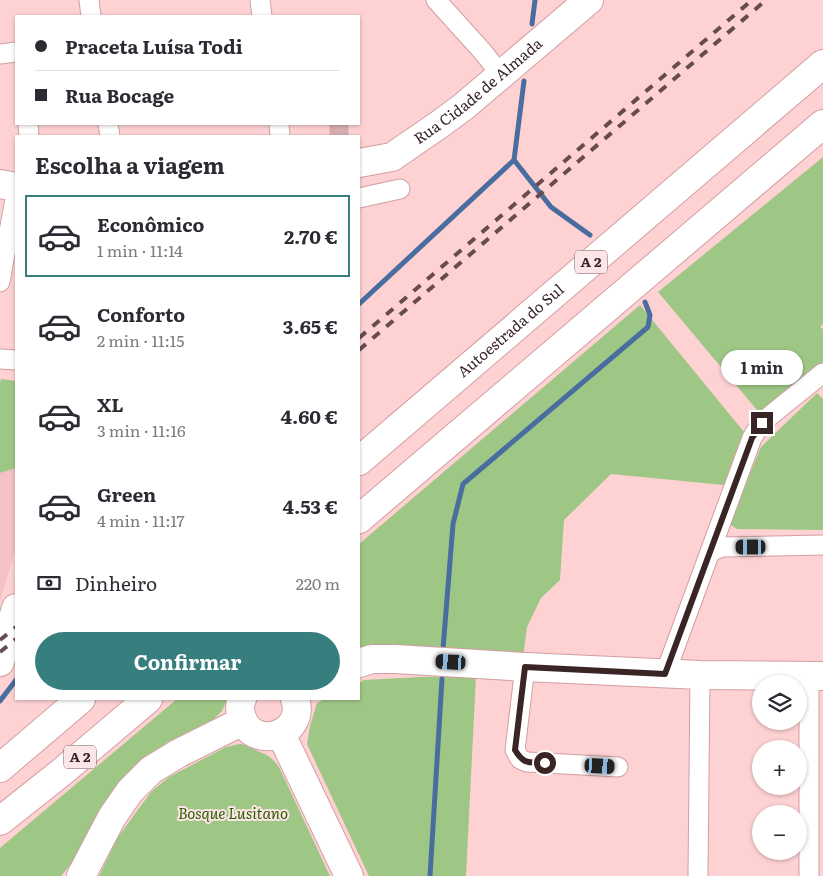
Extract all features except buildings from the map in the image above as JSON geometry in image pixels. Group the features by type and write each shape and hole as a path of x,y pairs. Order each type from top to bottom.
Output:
{"main road":[{"name":"Rua Cidade de Almada","path":"360,164 392,157 440,124 589,0"},
{"name":"Autoestrada do Sul","path":"360,460 823,64"},
{"path":"360,518 823,124"},
{"path":"0,184 15,187"},
{"path":"2,651 15,611"},
{"path":"360,663 372,659 395,659 665,674 816,676"},
{"path":"8,761 80,700"},
{"name":"A 2","path":"5,816 63,771 147,700"},
{"path":"82,876 112,817 130,791 151,770 242,710 248,728 255,734 273,736 282,734 294,720 297,711 295,700"},
{"path":"282,734 348,876"}],"street":[{"path":"89,0 91,15"},
{"path":"260,0 262,15"},
{"path":"436,0 501,75"},
{"path":"0,54 15,52"},
{"path":"360,198 400,189"},
{"path":"0,282 15,199"},
{"path":"0,359 15,360"},
{"path":"665,674 752,438 762,423 823,372"},
{"path":"723,518 724,531 730,538 751,547"},
{"path":"710,552 722,547 823,545"},
{"path":"525,667 515,750 520,759 527,762 618,766"},
{"path":"698,876 700,675"},
{"path":"809,876 816,676"}],"shaded area":[{"path":"15,468 15,551 0,601 0,473"}],"green space":[{"path":"823,157 823,324 820,327 823,329 823,366 762,416 658,292"},
{"path":"640,305 744,432 724,485 611,474 564,520 560,580 541,598 527,627 523,657 360,651 360,543"},
{"path":"1,379 15,381 15,468 0,473"},
{"path":"817,393 823,399 823,530 737,529 729,524 761,447"},
{"path":"476,676 466,876 369,876 307,744 310,726 317,703 323,700 360,700 360,682 364,680"},
{"path":"176,700 227,700 222,711 214,719 168,742 139,762 121,780 96,815 75,859 61,876 0,876 0,848"},
{"name":"Bosque Lusitano","path":"239,744 266,755 279,767 330,876 99,876 118,837 151,792 169,777 226,747"}],"waterway":[{"path":"532,24 535,0"},
{"path":"360,303 514,160 524,81"},
{"path":"514,160 551,207 590,235"},
{"path":"443,649 453,524 463,484 648,327 650,315 645,302"},
{"path":"430,876 442,679"},
{"path":"0,701 15,681"}],"tunnel":[{"path":"339,125 339,135"}],"railway":[{"path":"360,337 752,0"},
{"path":"360,349 766,0"},
{"path":"0,640 15,628"},
{"path":"0,652 15,640"}],"route":[{"path":"545,763 527,762 520,759 515,750 525,667 665,674 752,438 762,423"}]}
